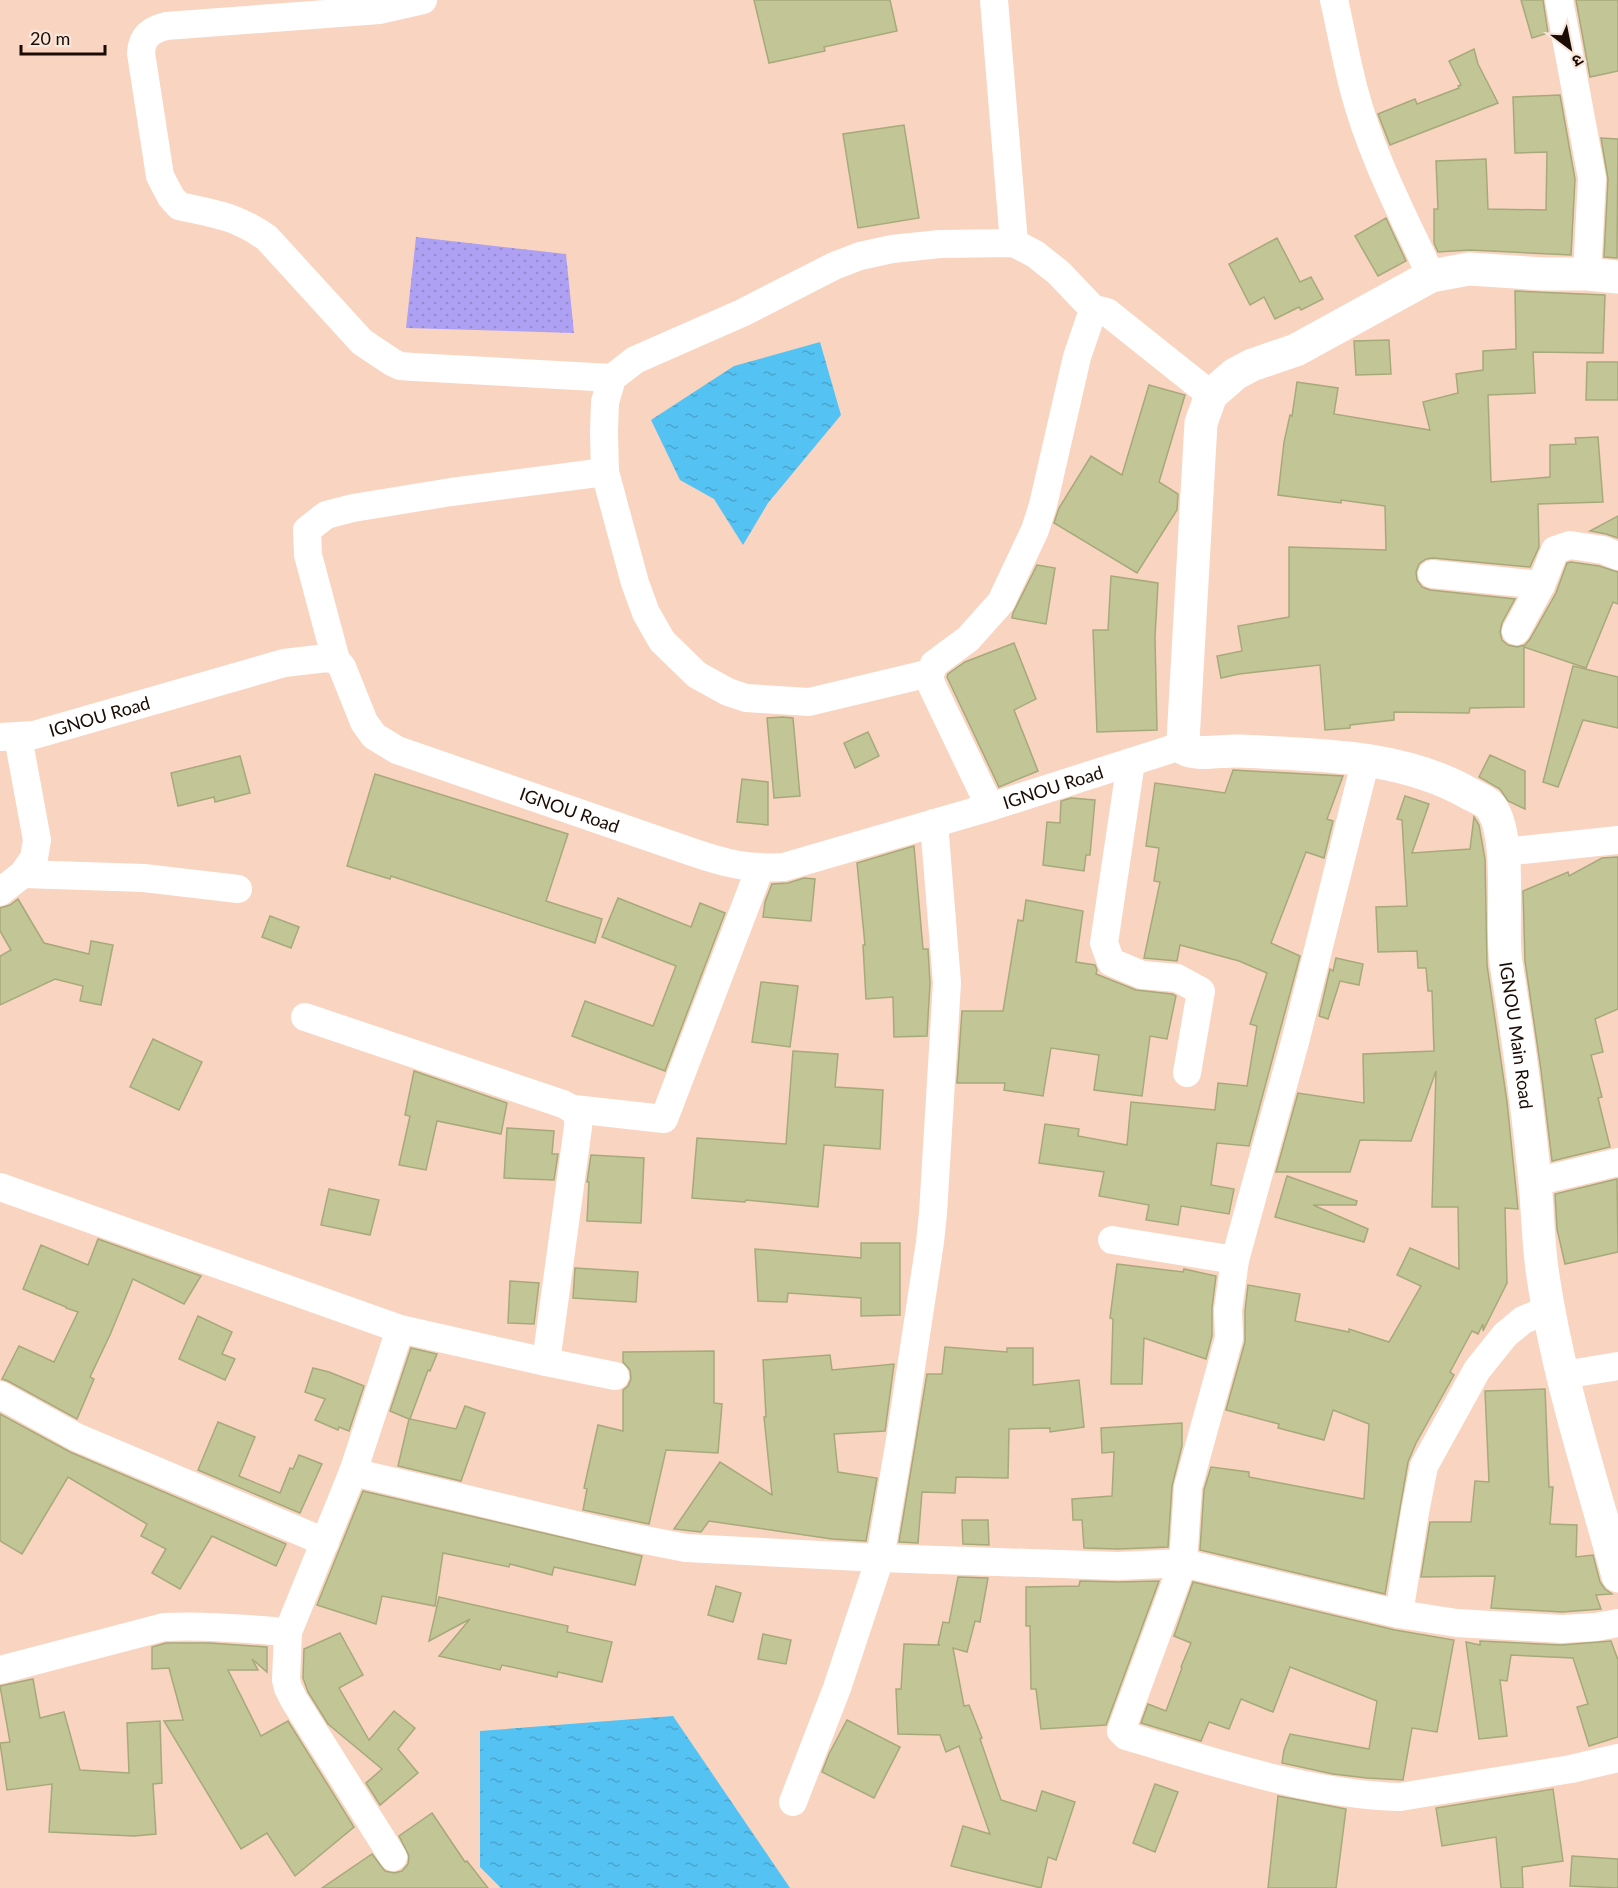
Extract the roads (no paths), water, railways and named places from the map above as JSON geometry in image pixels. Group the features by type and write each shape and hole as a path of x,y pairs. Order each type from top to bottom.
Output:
{"street":[{"path":"423,0 379,10 166,26 154,29 146,35 141,53 160,176 164,187 179,206 231,218 250,226 267,238 362,342 400,366 612,378"},
{"path":"994,0 1014,243"},
{"path":"1334,0 1354,90 1369,136 1389,186 1431,276"},
{"path":"1184,745 1202,423 1211,395 1235,374 1252,365 1296,350 1431,276 1469,269 1603,275 1592,178 1559,0"},
{"path":"930,673 808,702 746,698 728,692 697,675 662,641 646,613 635,583 605,472 605,402 612,378 635,360 742,313 834,266 860,256 892,249 940,244 1014,243 1035,254 1059,273 1095,311 1107,312 1211,395"},
{"path":"990,807 929,677 934,664 968,639 1001,602 1035,530 1043,505 1077,357 1089,318 1095,311"},
{"path":"336,660 308,555 307,530 315,522 326,515 353,508 451,492 605,472"},
{"path":"1516,631 1541,585 1555,550 1570,545 1603,550 1618,556"},
{"path":"1432,574 1541,585"},
{"name":"IGNOU Road","path":"9,737 34,735 284,663 327,658 336,660 342,667 364,722 374,736 397,750 727,864 760,868 784,867 990,807 1184,745"},
{"path":"0,892 23,873 34,858 37,840 9,737"},
{"name":"IGNOU Main Road","path":"1184,745 1185,749 1192,752 1239,751 1332,755 1366,759 1438,777 1489,805 1498,823 1503,852 1505,955 1521,1051 1542,1274 1558,1356 1618,1576"},
{"path":"1366,759 1295,1042 1235,1260 1228,1310 1229,1338 1188,1487 1184,1563 1121,1731 1125,1736 1247,1771 1319,1789 1371,1796 1400,1797 1571,1769 1618,1758"},
{"path":"1131,762 1104,943 1111,962 1142,975 1177,978 1201,991 1187,1073"},
{"path":"793,1802 837,1688 880,1558 901,1434 933,1214 947,983 934,823"},
{"path":"1503,852 1618,840"},
{"path":"305,1017 574,1109 664,1119 760,868"},
{"path":"23,873 135,877 238,889"},
{"path":"546,1362 578,1127 578,1116 574,1109"},
{"path":"1535,1182 1618,1162"},
{"path":"0,1187 400,1329 615,1376"},
{"path":"1112,1240 1235,1260"},
{"path":"1399,1614 1424,1466 1477,1370 1504,1335 1524,1320 1549,1309"},
{"path":"393,1857 288,1688 286,1680 288,1632 353,1472 400,1329"},
{"path":"1563,1375 1618,1366"},
{"path":"0,1395 76,1437 325,1542"},
{"path":"353,1472 614,1534 686,1548 880,1558 1118,1566 1184,1563 1399,1614 1456,1623 1562,1629 1618,1623"},
{"path":"0,1670 164,1628 228,1627 288,1632"}],"water":[{"path":"820,342 841,415 768,503 743,545 714,499 680,480 651,420 734,366"},
{"path":"673,1716 790,1888 501,1888 480,1867 480,1731"}]}
